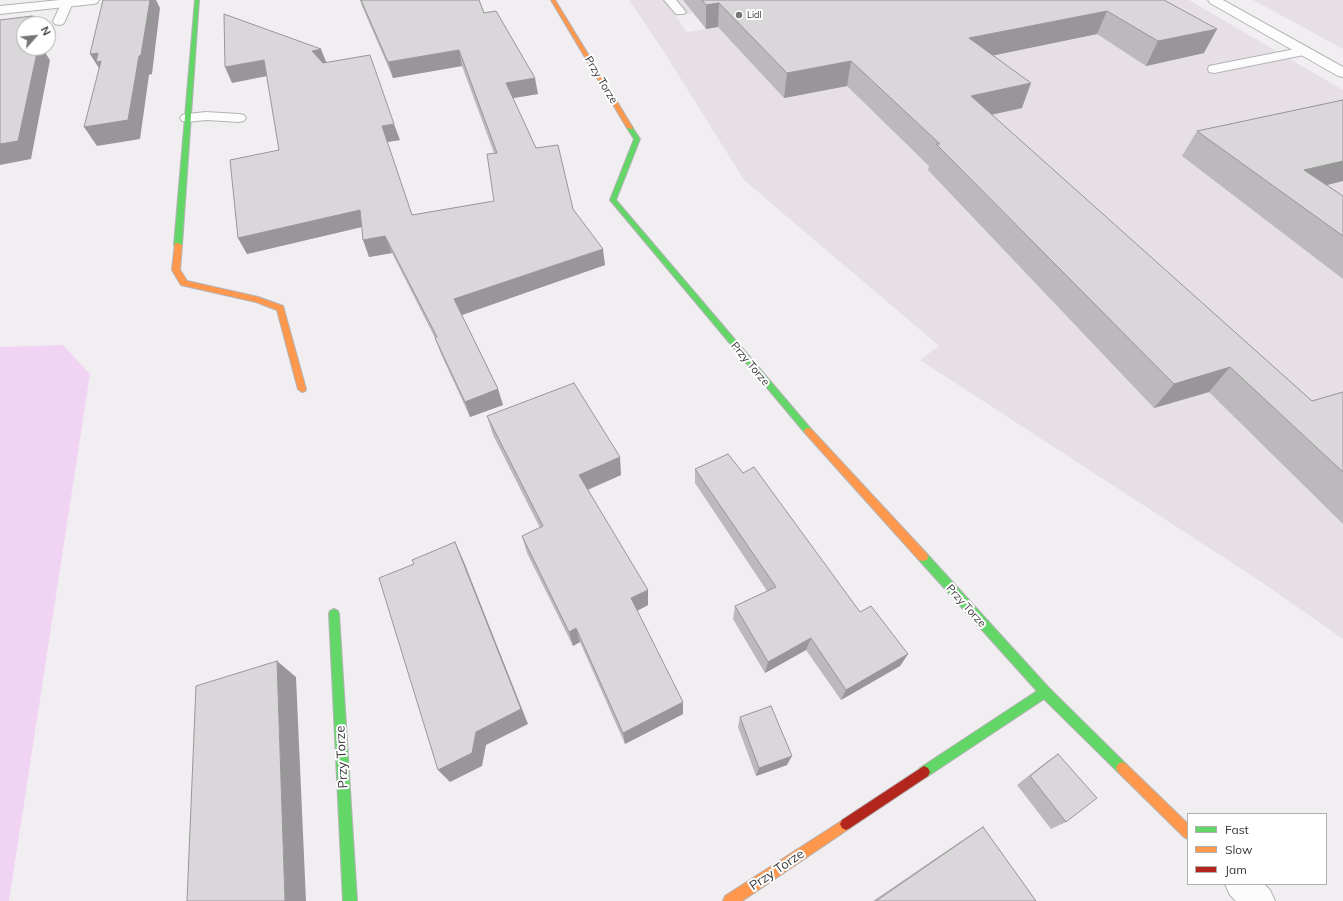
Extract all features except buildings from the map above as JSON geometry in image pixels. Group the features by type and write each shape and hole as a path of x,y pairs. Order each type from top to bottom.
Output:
{"street":[{"path":"0,10 92,0"},
{"path":"197,0 176,270 184,284 258,300 280,308 302,389"},
{"name":"Przy Torze","path":"553,0 637,139 613,200 790,411 1045,692 1187,832"},
{"path":"1214,0 1343,73"},
{"name":"Przy Torze","path":"334,614 350,901"},
{"name":"Przy Torze","path":"730,901 1045,692"},
{"path":"1242,885 1259,901"}],"lane":[{"path":"670,0 680,12"},
{"path":"59,21 67,2"},
{"path":"1214,69 1305,51"},
{"path":"187,118 206,116 239,118"}],"shaded area":[{"path":"629,0 683,0 693,13 676,16 687,32 884,0 1189,0 1343,90 1343,639 1260,581 920,360 939,346 744,180 664,52"},
{"path":"1253,0 1343,0 1343,49"},
{"path":"63,345 90,374 9,901 0,901 0,347"}],"traffic: fast":[{"path":"178,245 197,0"},
{"path":"630,128 637,139 613,200 808,431"},
{"path":"923,557 1045,692 1122,768"},
{"path":"334,614 350,901"},
{"path":"924,772 1045,692"}],"traffic: slow":[{"path":"553,0 630,128"},
{"path":"178,245 176,270 184,283 258,300 280,308 302,389"},
{"path":"808,431 923,557"},
{"path":"1122,768 1187,832"},
{"path":"730,901 846,824"}],"traffic: jam":[{"path":"846,824 924,772"}],"place":[{"name":"Lidl","path":"739,15"}]}
